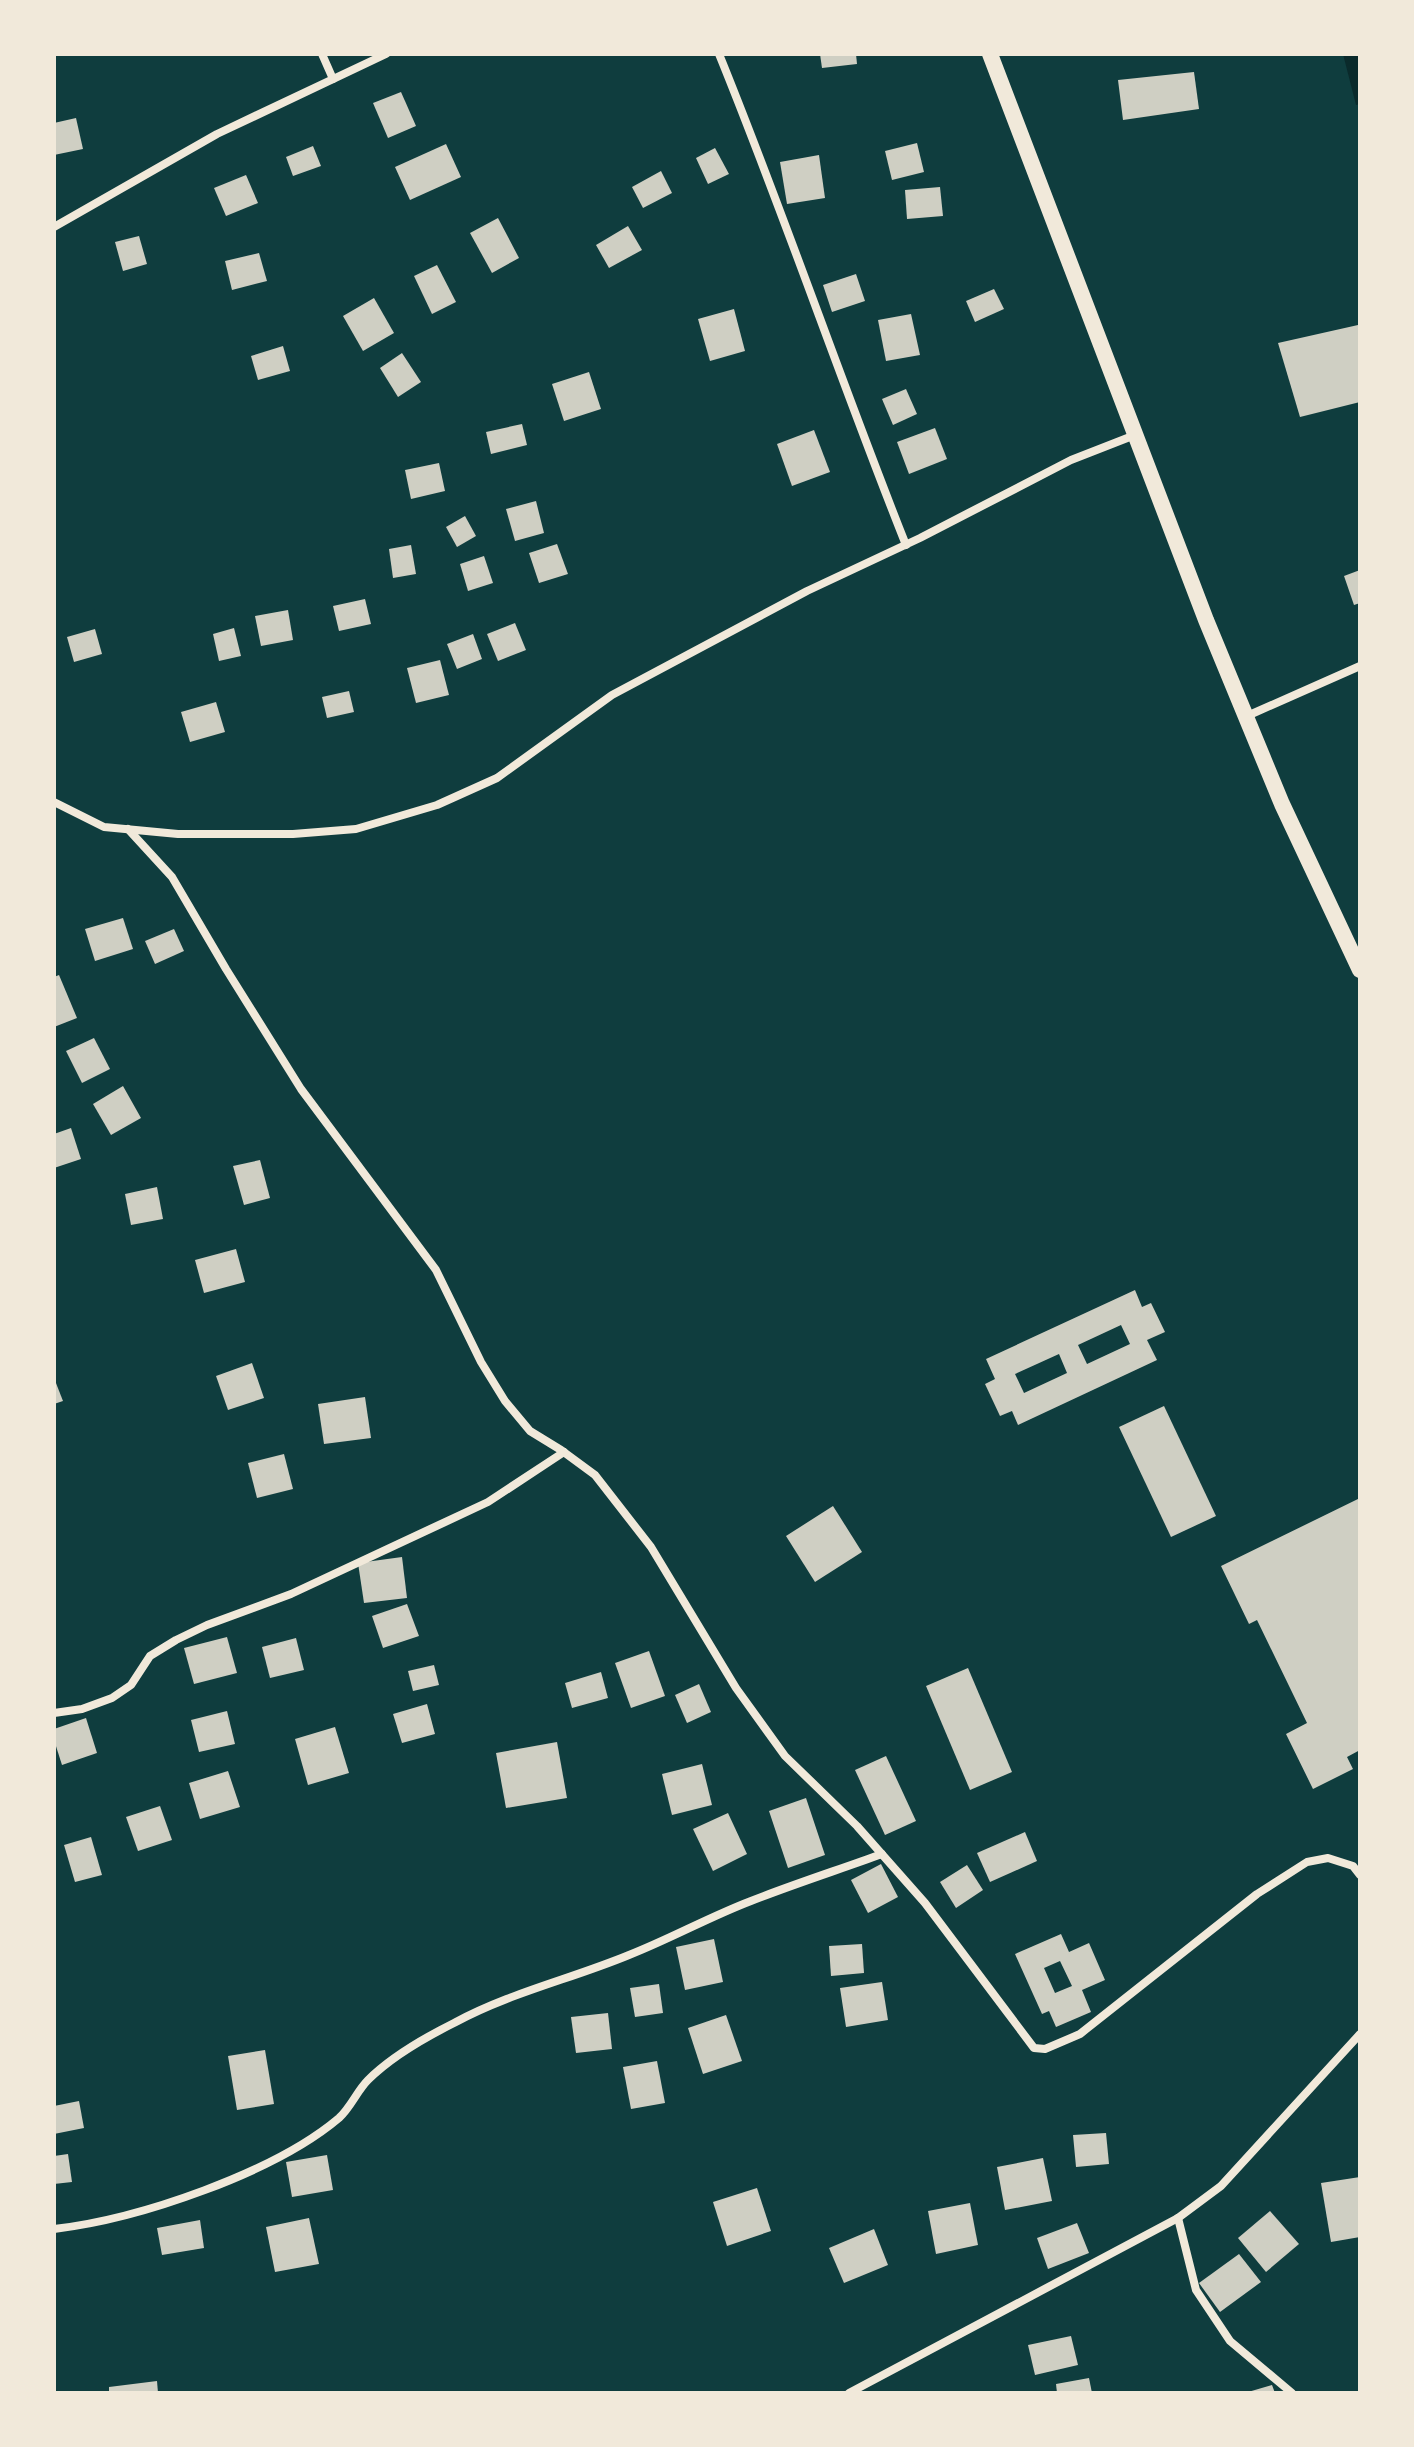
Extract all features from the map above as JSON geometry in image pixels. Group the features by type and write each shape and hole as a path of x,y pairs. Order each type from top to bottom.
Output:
{"main road":[{"path":"990,54 1246,717 1282,804 1360,970"}],"street":[{"path":"322,54 333,79"},
{"path":"54,227 217,134 386,54"},
{"path":"719,54 906,545"},
{"path":"54,802 104,827 178,834 293,834 356,829 437,805 497,778 612,695 807,591 906,545 1071,460 1135,435"},
{"path":"1246,717 1360,666"},
{"path":"128,829 172,877 301,1089 436,1270 481,1362 505,1401 530,1431 595,1475 651,1547 736,1688 785,1756 857,1826 925,1903 1034,2048 1045,2049 1080,2034 1257,1894 1307,1862 1328,1858 1353,1866 1360,1875"},
{"path":"54,1713 82,1709 112,1698 131,1685 150,1656 176,1640 207,1625 291,1594 488,1502 564,1452"},
{"path":"54,2229 86,2225 173,2201 242,2173 302,2145 341,2116 368,2080 408,2049 457,2021 534,1988 628,1956 749,1902 882,1854"},
{"path":"849,2393 1178,2218 1221,2186 1360,2034"},
{"path":"1178,2218 1196,2290 1230,2341 1292,2393"}],"water":[{"path":"1343,54 1360,54 1360,104 1356,105"}],"building":[{"path":"820,54 856,54 857,64 822,68"},
{"path":"1194,72 1199,109 1123,120 1118,80"},
{"path":"401,92 416,126 388,138 373,103"},
{"path":"76,118 83,149 54,155 54,123"},
{"path":"917,143 924,172 892,180 885,151"},
{"path":"446,144 461,177 410,200 395,167"},
{"path":"313,146 321,166 293,176 286,157"},
{"path":"715,148 729,174 708,184 696,158"},
{"path":"819,155 825,198 787,204 780,162"},
{"path":"661,171 672,193 643,208 632,187"},
{"path":"246,175 258,203 226,216 214,188"},
{"path":"940,187 943,216 907,219 905,190"},
{"path":"498,218 519,258 492,273 470,233"},
{"path":"628,226 642,250 609,268 596,245"},
{"path":"139,236 147,264 123,271 115,242"},
{"path":"259,253 267,281 232,290 225,261"},
{"path":"437,265 456,302 432,314 414,276"},
{"path":"856,274 865,301 832,312 823,285"},
{"path":"994,289 1004,309 975,322 966,301"},
{"path":"374,298 394,333 363,351 343,316"},
{"path":"734,309 745,351 710,361 698,319"},
{"path":"911,314 920,355 886,361 878,320"},
{"path":"1358,325 1360,402 1300,417 1278,343"},
{"path":"283,346 290,371 258,380 251,356"},
{"path":"402,353 421,382 398,397 380,368"},
{"path":"589,372 601,409 564,421 552,384"},
{"path":"906,389 917,414 893,425 882,399"},
{"path":"522,424 527,445 491,454 486,432"},
{"path":"935,428 947,459 909,474 897,442"},
{"path":"814,430 830,472 792,486 777,444"},
{"path":"439,463 445,491 411,499 405,470"},
{"path":"536,501 544,533 515,541 506,509"},
{"path":"465,516 476,536 457,547 446,527"},
{"path":"557,544 568,574 539,583 529,553"},
{"path":"411,545 416,574 393,578 389,549"},
{"path":"484,556 493,583 468,591 460,564"},
{"path":"1360,570 1360,603 1354,605 1344,576"},
{"path":"365,599 371,624 339,631 333,606"},
{"path":"288,610 293,640 261,646 255,616"},
{"path":"515,623 526,650 498,661 487,634"},
{"path":"234,628 241,656 219,661 213,634"},
{"path":"95,629 102,654 74,662 67,637"},
{"path":"473,634 482,659 457,669 447,644"},
{"path":"440,660 449,695 416,703 407,668"},
{"path":"349,691 354,712 327,718 322,697"},
{"path":"216,702 225,732 190,742 181,712"},
{"path":"123,918 133,949 95,961 85,929"},
{"path":"174,929 184,951 155,964 145,941"},
{"path":"59,975 77,1018 54,1027 54,977"},
{"path":"94,1038 110,1069 82,1083 66,1051"},
{"path":"123,1086 141,1118 111,1135 93,1104"},
{"path":"71,1128 81,1159 54,1168 54,1134"},
{"path":"260,1160 270,1198 244,1205 233,1166"},
{"path":"157,1187 163,1219 131,1225 125,1194"},
{"path":"236,1249 245,1282 204,1293 195,1260"},
{"path":"1135,1290 1142,1307 1151,1303 1165,1332 1147,1340 1157,1360 1018,1425 1012,1411 1000,1416 985,1384 995,1379 986,1359","holes":["1121,1325 1130,1344 1087,1364 1078,1345","1059,1354 1067,1373 1024,1393 1015,1374"]},
{"path":"252,1363 264,1398 228,1410 216,1376"},
{"path":"54,1378 63,1401 54,1404"},
{"path":"365,1397 371,1438 324,1444 318,1404"},
{"path":"1164,1406 1216,1516 1171,1537 1119,1427"},
{"path":"284,1454 293,1489 257,1498 248,1463"},
{"path":"1360,1498 1360,1750 1347,1757 1353,1769 1313,1789 1286,1734 1307,1723 1257,1620 1249,1624 1221,1566"},
{"path":"833,1506 862,1552 815,1582 786,1536"},
{"path":"402,1557 407,1598 364,1603 358,1563"},
{"path":"407,1604 419,1636 383,1648 372,1616"},
{"path":"227,1637 237,1673 194,1684 184,1648"},
{"path":"296,1638 304,1670 270,1678 262,1647"},
{"path":"649,1651 665,1696 631,1708 615,1663"},
{"path":"434,1665 439,1685 413,1691 408,1671"},
{"path":"968,1668 1012,1772 970,1790 926,1686"},
{"path":"601,1672 608,1698 572,1708 565,1683"},
{"path":"699,1684 711,1712 687,1723 675,1695"},
{"path":"427,1704 435,1734 402,1743 393,1714"},
{"path":"227,1711 235,1744 199,1752 191,1720"},
{"path":"86,1718 97,1753 62,1765 54,1729"},
{"path":"335,1727 349,1773 308,1785 295,1739"},
{"path":"557,1742 567,1798 506,1808 496,1753"},
{"path":"886,1756 916,1821 885,1835 855,1770"},
{"path":"702,1764 712,1805 672,1815 662,1774"},
{"path":"228,1771 240,1807 200,1819 189,1783"},
{"path":"806,1798 825,1855 788,1868 769,1811"},
{"path":"160,1806 172,1840 138,1851 126,1817"},
{"path":"728,1813 747,1854 713,1871 693,1829"},
{"path":"1025,1832 1037,1861 990,1882 977,1853"},
{"path":"91,1837 102,1875 75,1882 64,1845"},
{"path":"881,1864 898,1897 868,1913 851,1880"},
{"path":"967,1865 983,1890 956,1908 940,1882"},
{"path":"1061,1934 1069,1952 1089,1943 1105,1980 1082,1990 1091,2012 1056,2027 1049,2011 1042,2014 1015,1954","holes":["1060,1961 1072,1986 1055,1993 1044,1968"]},
{"path":"714,1939 723,1982 685,1990 676,1947"},
{"path":"862,1944 864,1973 831,1976 829,1946"},
{"path":"882,1982 888,2020 846,2027 840,1988"},
{"path":"659,1984 663,2013 635,2017 630,1988"},
{"path":"608,2013 612,2049 576,2053 571,2017"},
{"path":"726,2015 742,2061 703,2074 688,2028"},
{"path":"265,2050 274,2104 237,2110 228,2056"},
{"path":"657,2061 665,2103 631,2109 623,2067"},
{"path":"79,2101 84,2128 54,2134 54,2106"},
{"path":"1106,2133 1109,2164 1076,2167 1073,2135"},
{"path":"68,2154 72,2182 54,2184 54,2156"},
{"path":"327,2155 333,2190 292,2197 286,2162"},
{"path":"1043,2158 1052,2201 1005,2210 997,2167"},
{"path":"1360,2177 1360,2237 1331,2242 1321,2183"},
{"path":"757,2188 771,2231 727,2246 713,2202"},
{"path":"970,2203 978,2245 936,2254 928,2211"},
{"path":"1270,2211 1299,2244 1266,2272 1238,2238"},
{"path":"309,2218 319,2264 275,2272 266,2227"},
{"path":"200,2220 204,2248 162,2255 157,2228"},
{"path":"1077,2223 1089,2253 1048,2269 1037,2238"},
{"path":"874,2229 888,2265 844,2283 829,2248"},
{"path":"1239,2254 1261,2282 1220,2312 1199,2283"},
{"path":"1071,2336 1078,2365 1035,2375 1028,2345"},
{"path":"1089,2378 1092,2393 1057,2393 1056,2384"},
{"path":"157,2381 158,2393 109,2393 109,2387"},
{"path":"1272,2385 1275,2393 1248,2392"}]}
